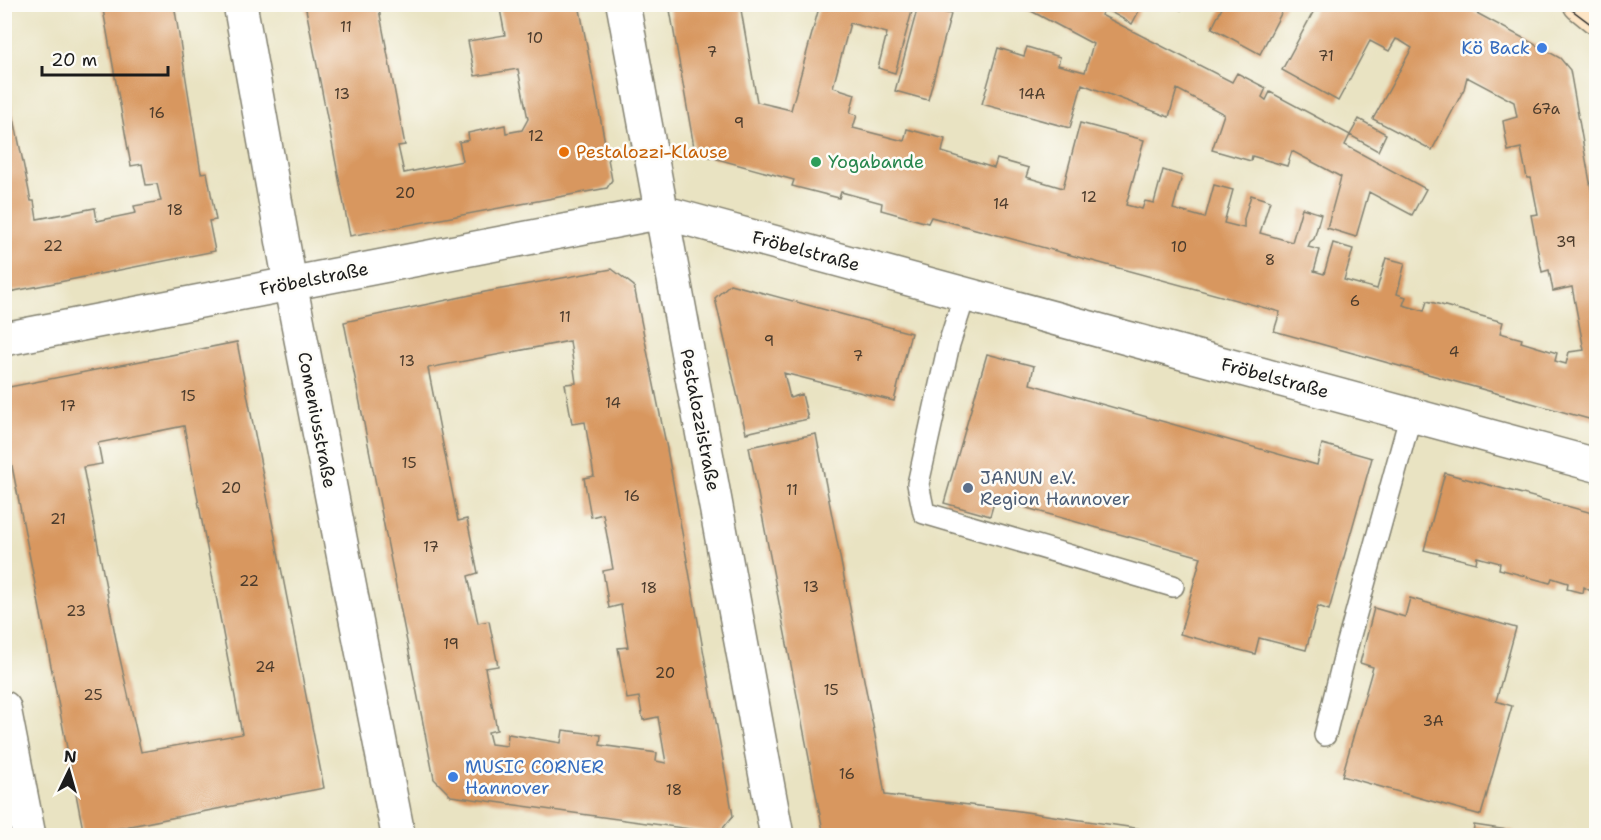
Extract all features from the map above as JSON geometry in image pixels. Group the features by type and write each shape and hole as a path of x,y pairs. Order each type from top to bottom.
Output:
{"street":[{"name":"Comeniusstraße","path":"240,4 290,283 396,835"},
{"name":"Pestalozzistraße","path":"623,4 777,836"},
{"path":"1580,4 1596,17"},
{"name":"Fröbelstraße","path":"4,339 662,212 1596,465"},
{"path":"4,708 29,836"}],"lane":[{"path":"965,294 949,344 918,484 924,513 1173,586"},
{"path":"1325,735 1355,649 1411,414"}],"building":[{"path":"102,4 174,4 201,173 207,172 216,220 209,221 215,251 4,293 4,70 31,201 34,201 37,219 95,208 97,221 136,213 134,206 161,201 157,184 146,185 142,164 131,166"},
{"path":"305,4 378,4 405,145 398,146 404,173 463,161 459,142 469,140 468,133 505,125 506,133 522,130 528,119 518,69 475,76 468,41 505,35 499,4 579,4 612,180 607,188 350,236"},
{"path":"669,4 740,4 757,102 791,110 820,4 914,4 895,73 878,68 887,33 850,23 833,87 855,94 850,113 857,115 853,128 904,141 907,129 945,139 942,152 994,168 997,159 1029,168 1026,177 1063,188 1080,123 1144,140 1126,205 1142,209 1145,201 1154,203 1163,170 1182,176 1173,209 1205,218 1214,185 1233,190 1224,223 1244,228 1244,219 1251,195 1270,201 1260,233 1292,242 1302,208 1321,214 1314,239 1308,247 1320,250 1314,271 1324,274 1333,243 1353,249 1344,280 1377,289 1386,258 1405,263 1397,294 1406,297 1403,305 1424,311 1427,301 1503,322 1500,333 1557,353 1555,361 1566,364 1569,352 1584,350 1572,287 1553,291 1549,270 1542,272 1531,215 1538,214 1531,178 1527,178 1521,148 1508,151 1503,121 1517,117 1514,102 1467,77 1464,89 1432,150 1373,119 1412,48 1401,41 1396,39 1389,51 1370,41 1338,101 1282,70 1317,5 1462,5 1560,58 1570,70 1596,216 1596,421 1274,331 1280,312 931,217 928,223 881,210 882,203 841,192 839,198 792,186 794,180 695,153"},
{"path":"1018,4 1097,4 1105,9 1101,15 1232,82 1237,73 1266,88 1262,97 1266,100 1270,92 1350,135 1345,145 1426,189 1412,215 1369,192 1356,237 1327,228 1341,177 1292,151 1287,166 1252,156 1251,161 1212,150 1224,114 1177,89 1169,117 1082,84 1070,128 982,104 998,48 1024,56 1027,47 1060,57 1058,65 1085,72 1093,44"},
{"path":"1107,4 1133,4 1140,9 1132,24 1105,9"},
{"path":"1170,4 1184,4 1181,10"},
{"path":"1224,4 1286,4 1260,54 1212,28"},
{"path":"918,6 951,14 928,100 895,91"},
{"path":"1359,119 1386,134 1378,151 1350,135"},
{"path":"612,269 634,286 667,449 733,816 719,833 451,796 434,779 344,322 485,292","holes":["570,341 576,383 565,384 572,424 585,422 594,476 584,478 591,517 603,514 613,569 603,571 609,608 621,605 628,647 618,648 627,699 639,697 643,720 658,717 666,763 656,761 657,753 600,745 601,735 563,730 561,743 508,734 507,746 491,744 488,732 497,730 485,668 498,666 489,621 478,623 468,576 478,573 467,519 458,521 428,368"]},
{"path":"730,284 911,333 894,401 784,373 790,398 802,394 808,419 746,433 715,298"},
{"path":"237,342 324,788 84,835 4,425 4,388","holes":["184,426 242,734 141,752 118,650 83,467 102,464 98,443"]},
{"path":"987,354 1034,366 1030,384 1317,465 1322,444 1372,458 1329,610 1318,606 1306,650 1259,638 1255,654 1180,634 1201,557 995,499 990,516 944,503"},
{"path":"816,434 885,795 1012,810 1190,836 824,836 749,447"},
{"path":"1445,473 1596,514 1596,600 1594,593 1584,587 1583,593 1567,589 1568,583 1552,578 1550,583 1499,569 1500,563 1477,557 1476,563 1424,550"},
{"path":"1410,598 1516,628 1496,701 1512,706 1481,815 1342,776 1373,667 1360,663 1374,608 1405,617"},
{"path":"1596,745 1596,765 1595,765 1592,746"},
{"path":"1474,825 1514,831 1514,836 1473,836"}],"tram line":[{"path":"1564,4 1596,28"}],"place":[{"name":"Kö Back","path":"1542,48"},
{"name":"Pestalozzi-Klause","path":"564,152"},
{"name":"Yogabande","path":"816,162"},
{"name":"JANUN e.V. Region Hannover","path":"968,488"},
{"name":"MUSIC CORNER Hannover","path":"453,777"}]}
